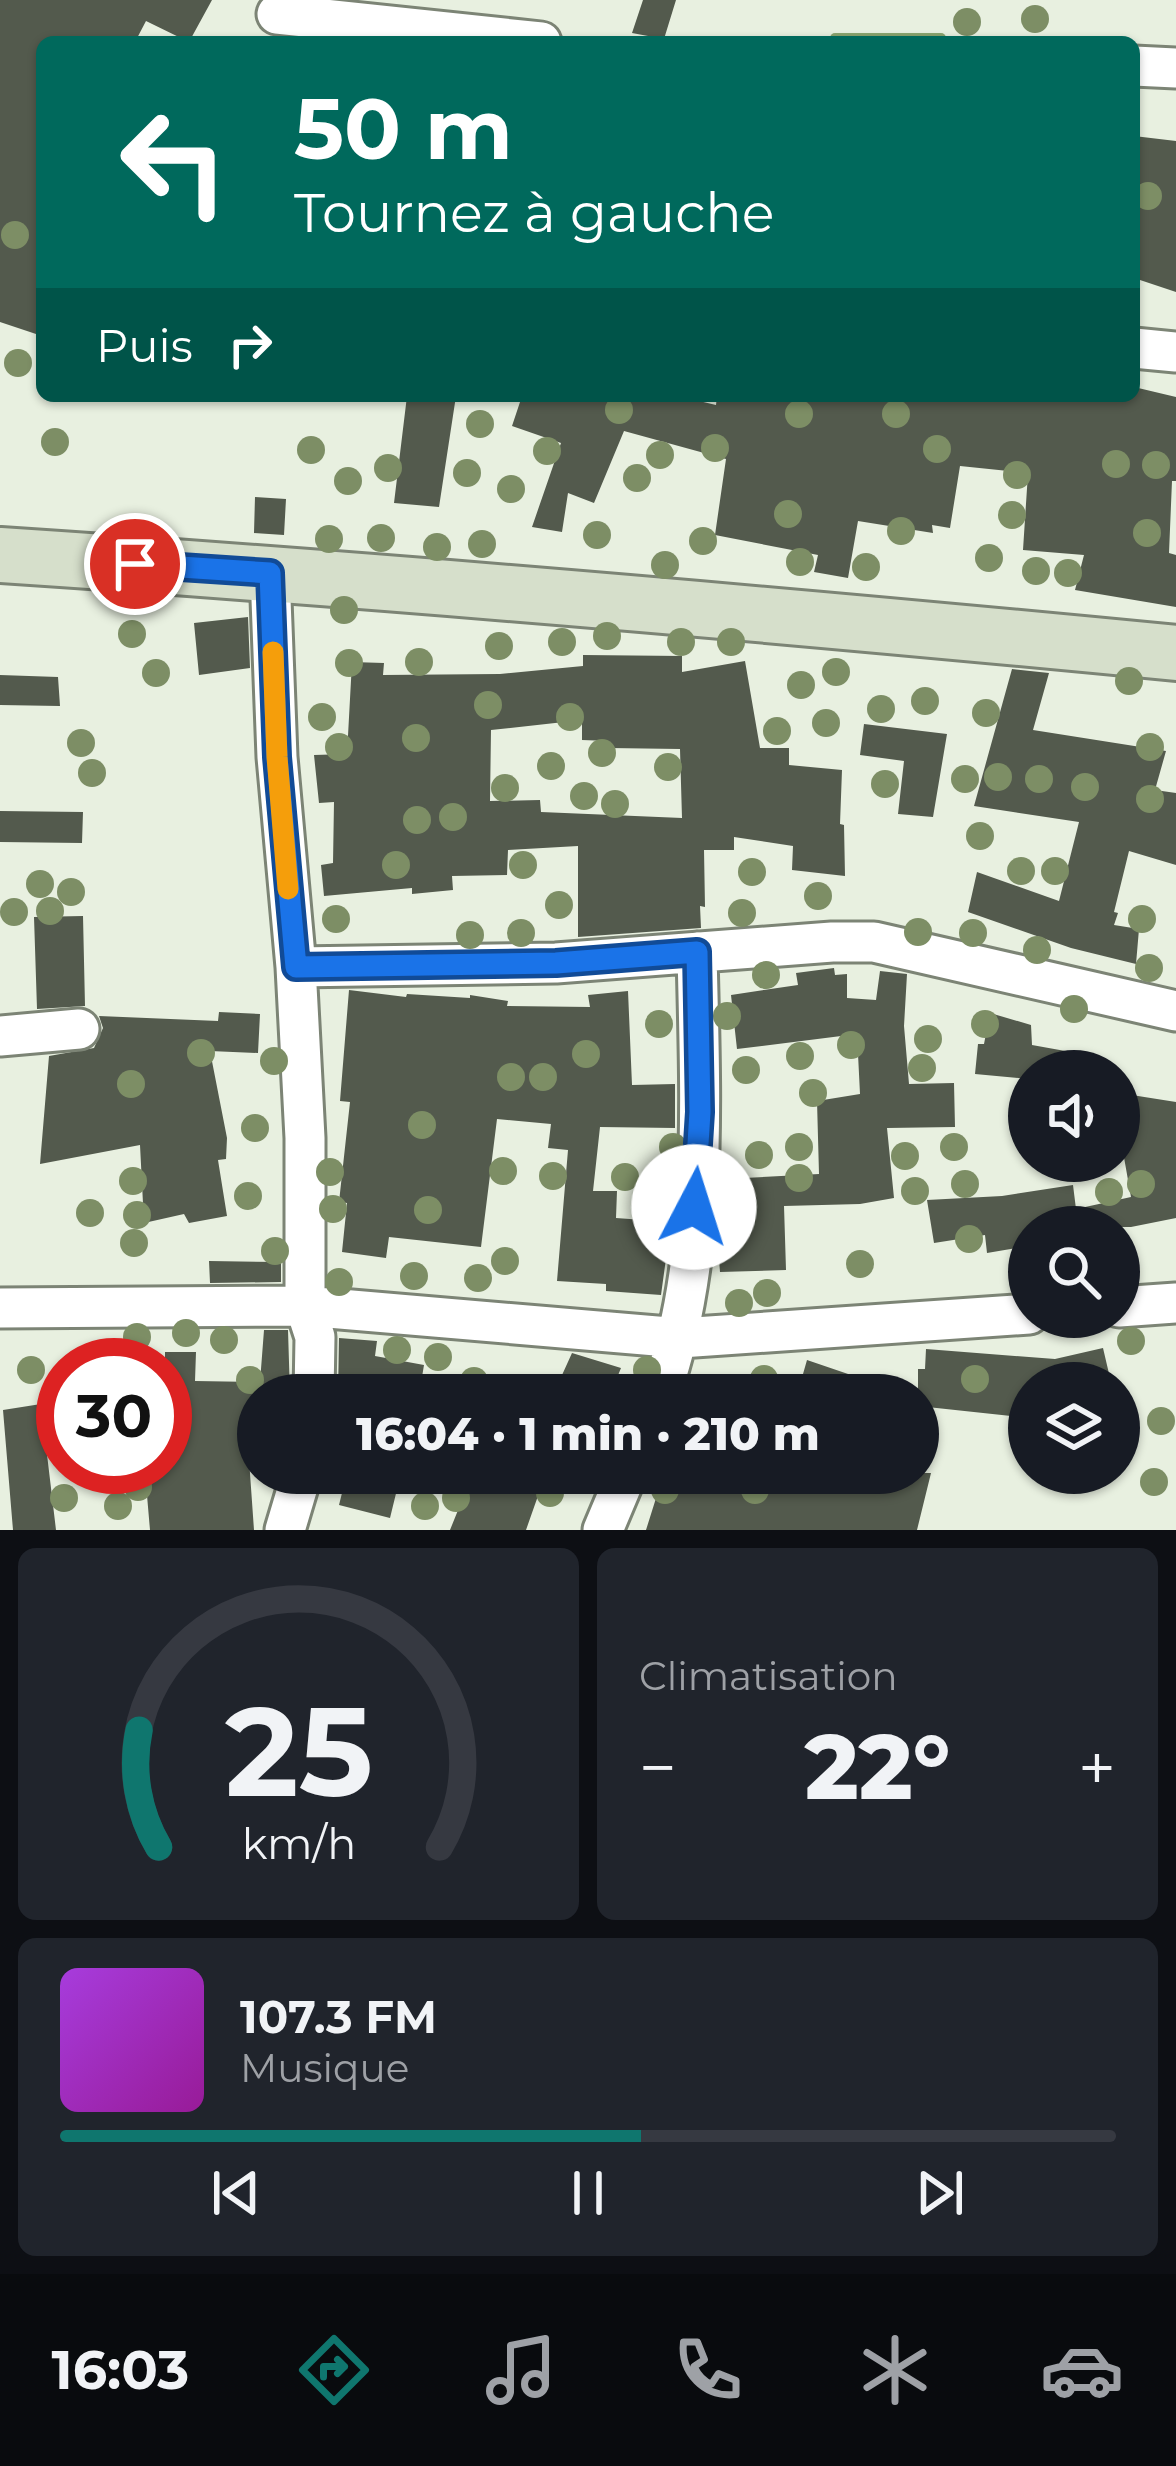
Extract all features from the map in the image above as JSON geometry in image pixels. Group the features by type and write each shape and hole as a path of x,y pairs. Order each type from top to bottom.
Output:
{"main road":[{"path":"0,555 807,617 1176,653"}],"street":[{"path":"277,14 484,36"},
{"path":"1140,66 1176,68"},
{"path":"1140,349 1176,352"},
{"path":"270,573 277,757 305,1138 304,1306 315,1337 314,1374"},
{"path":"296,967 556,963 874,942 1176,1010"},
{"path":"667,1374 680,1338 699,1146 697,952"},
{"path":"0,1036 79,1029"},
{"path":"1140,1306 1176,1303"},
{"path":"0,1308 304,1306 680,1338 1008,1315"},
{"path":"286,1530 296,1494"},
{"path":"602,1530 618,1494"}],"building":[{"path":"0,0 212,0 192,36 177,36 146,21 138,36 36,36 36,334 0,322"},
{"path":"643,0 676,0 665,36 632,33"},
{"path":"1140,137 1176,141 1176,292 1140,280"},
{"path":"1140,388 1176,397 1176,481 1172,481 1169,553 1176,555 1176,607 1075,590 1084,555 1023,550 1028,473 960,466 950,528 932,525 933,533 858,521 848,578 814,572 818,555 715,535 726,459 624,431 594,503 568,493 562,532 532,527 561,443 512,426 520,402 1140,402"},
{"path":"406,402 455,402 439,507 394,503"},
{"path":"255,497 286,499 284,535 254,533"},
{"path":"248,617 250,668 199,675 194,623"},
{"path":"583,655 682,656 682,672 745,661 760,748 789,748 789,765 842,770 845,876 792,870 793,846 734,837 734,850 704,850 701,928 578,937 578,846 508,850 507,875 452,876 453,890 412,894 412,888 324,896 321,865 333,863 334,802 319,803 314,755 347,754 352,662 384,663 383,675 500,674 583,666","holes":["582,720 582,740 609,741 609,748 680,749 682,818 541,812 540,800 490,801 491,730"]},
{"path":"1012,669 1049,673 1033,730 1166,751 1155,790 1176,793 1176,865 1129,851 1114,912 1118,913 1114,925 1139,929 1136,964 1071,948 968,912 977,872 1059,901 1079,822 974,806"},
{"path":"0,675 58,677 60,706 0,705"},
{"path":"864,724 947,734 933,817 898,814 904,761 860,755"},
{"path":"0,811 83,812 82,843 0,842"},
{"path":"83,916 85,1006 37,1009 34,917"},
{"path":"834,968 835,975 847,974 847,998 876,1000 880,971 907,974 904,1026 909,1084 954,1083 955,1127 887,1128 894,1198 784,1206 786,1270 720,1272 715,1259 719,1220 727,1219 725,1179 819,1174 817,1101 860,1094 857,1034 737,1049 731,995 798,985 796,973"},
{"path":"349,990 406,997 470,995 508,1001 507,1006 590,1007 588,995 628,991 632,1085 675,1084 675,1128 600,1127 593,1191 617,1191 616,1218 671,1222 661,1295 557,1281 568,1150 548,1148 551,1124 497,1119 481,1247 389,1237 386,1258 342,1252 347,1203 339,1202 350,1102 340,1101"},
{"path":"219,1012 260,1014 258,1053 210,1051 227,1138 226,1159 218,1160 227,1216 189,1223 184,1214 144,1223 140,1145 40,1164 49,1056 94,1048 103,1028 99,1016 218,1021"},
{"path":"990,1013 1031,1025 1032,1045 1060,1050 1008,1050 1008,1077 975,1074 978,1044 984,1044"},
{"path":"1140,1096 1176,1102 1176,1218 1140,1225 1140,1206 1090,1206 1131,1197 1128,1182 1140,1182"},
{"path":"1073,1185 1076,1206 1008,1206 1008,1250 987,1253 985,1235 934,1243 927,1200 1002,1196"},
{"path":"209,1261 281,1262 281,1282 210,1283"},
{"path":"264,1330 288,1330 289,1374 261,1374"},
{"path":"339,1338 377,1341 375,1356 424,1365 422,1374 338,1374"},
{"path":"1103,1348 1106,1362 1008,1362 1008,1416 939,1408 939,1374 918,1374 918,1369 925,1369 926,1349 1055,1359"},
{"path":"192,1352 196,1352 195,1381 237,1382 237,1494 251,1494 254,1530 150,1530 147,1494 192,1494"},
{"path":"572,1353 621,1368 619,1374 562,1374"},
{"path":"807,1360 848,1374 803,1374"},
{"path":"36,1405 36,1494 52,1494 56,1530 13,1530 3,1410"},
{"path":"342,1494 396,1494 390,1518 339,1505"},
{"path":"465,1494 539,1494 526,1530 450,1530"},
{"path":"667,1494 926,1494 917,1530 646,1530 657,1495 666,1498"}],"slow traffic":[{"path":"273,652 288,889"}],"route":[{"path":"135,564 270,573 277,757 296,967 556,963 697,952 700,1112 694,1207"}]}
